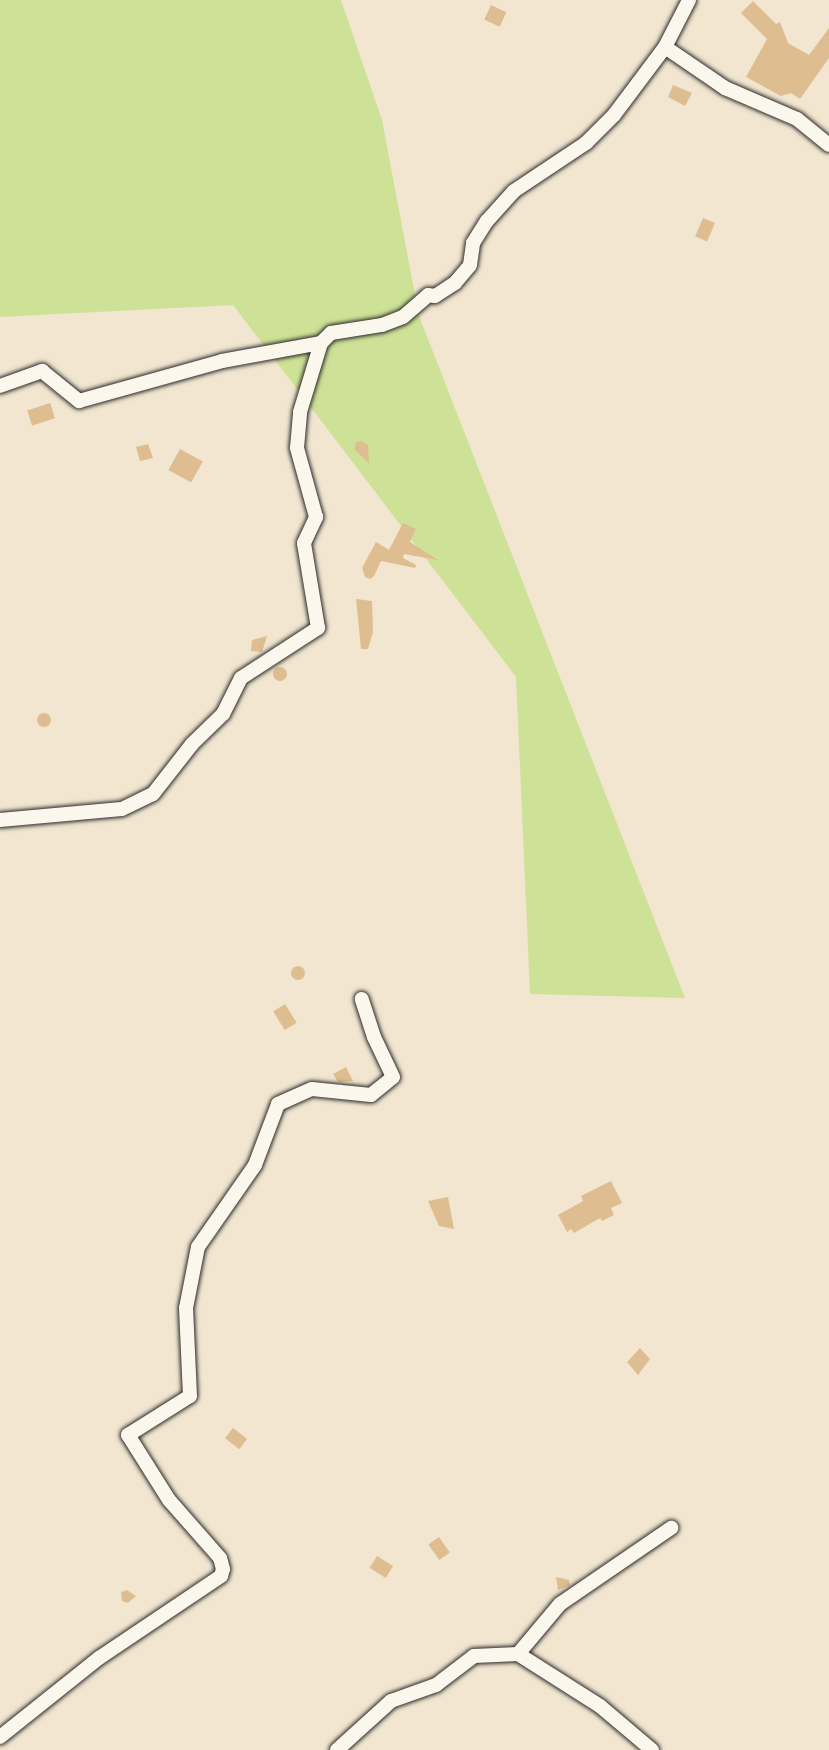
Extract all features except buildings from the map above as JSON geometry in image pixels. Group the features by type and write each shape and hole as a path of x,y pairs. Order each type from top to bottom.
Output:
{"street":[{"path":"0,820 122,809 153,794 192,744 223,714 241,678 318,628 304,543 316,517 297,448 300,412 321,343 331,333 382,325 403,317 428,295 435,296 455,283 470,265 473,243 514,191 586,143 614,115 665,47 689,0"},
{"path":"665,47 725,88 797,119 829,145"},
{"path":"0,386 42,371 79,401 222,361 321,343"},
{"path":"0,1737 99,1658 221,1576 220,1558 169,1500 128,1435 190,1396 186,1308 198,1247 255,1165 278,1104 312,1089 371,1095 393,1077 374,1037 362,999"},
{"path":"518,1654 560,1604 671,1528"},
{"path":"337,1750 391,1701 436,1685 474,1656 518,1654 600,1706 652,1750"}],"green space":[{"path":"0,0 341,0 382,120 419,316 685,998 530,994 516,677 233,305 0,317"}]}
